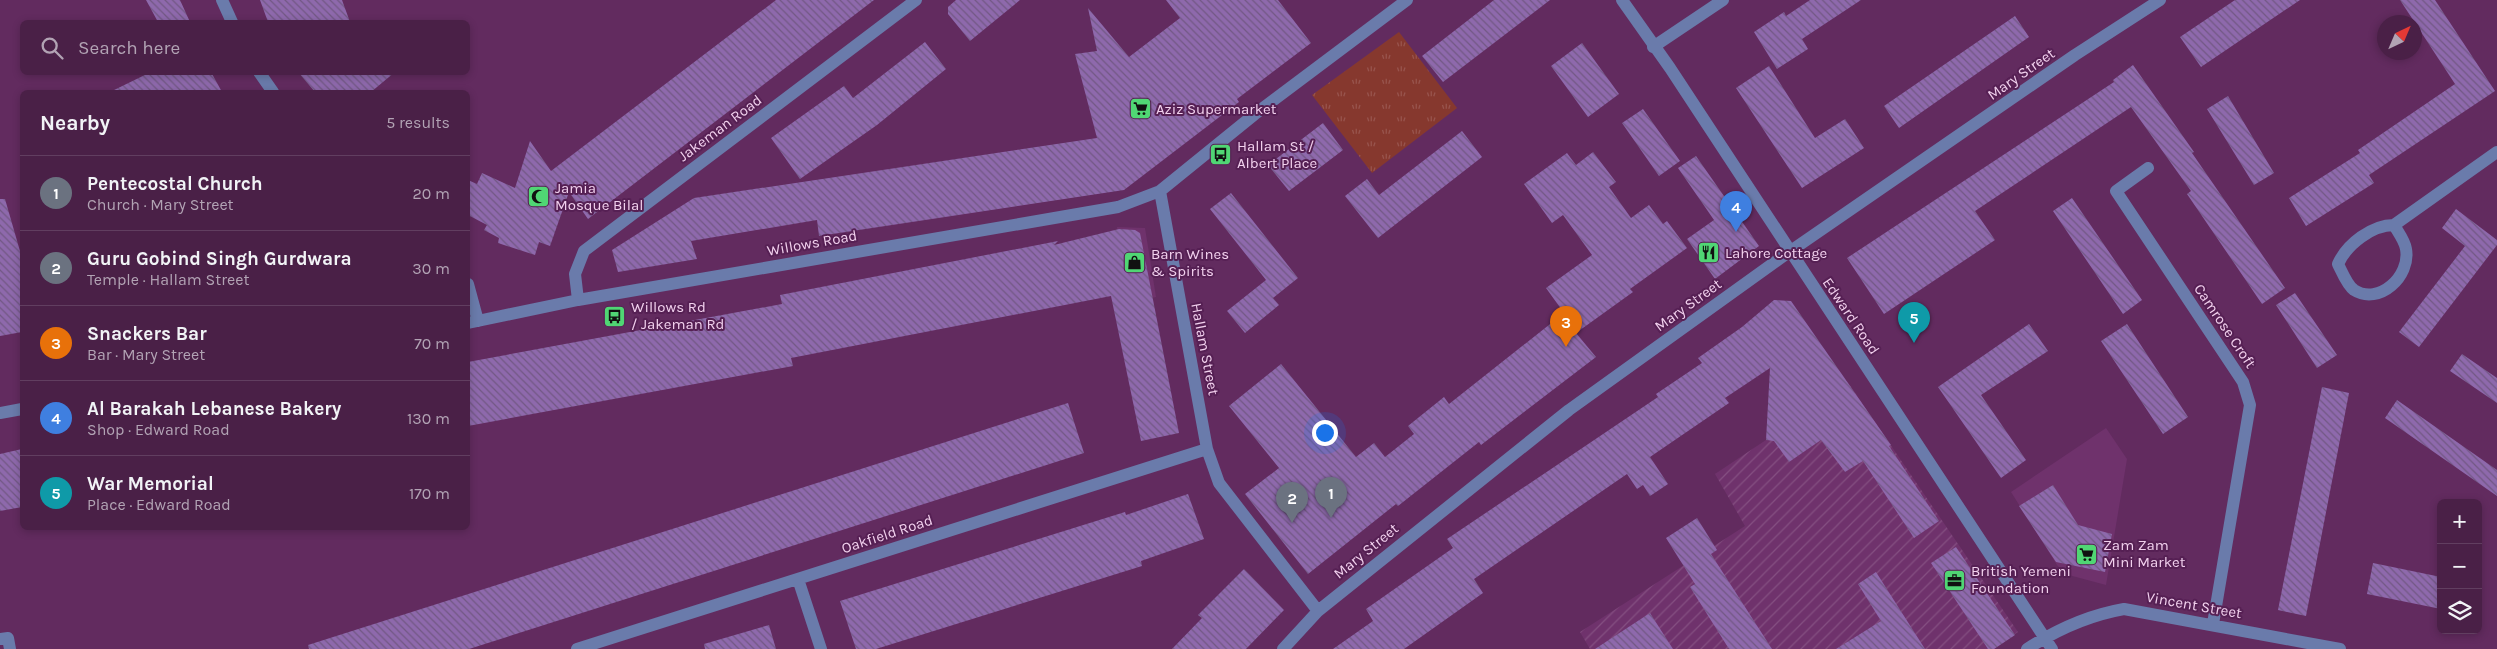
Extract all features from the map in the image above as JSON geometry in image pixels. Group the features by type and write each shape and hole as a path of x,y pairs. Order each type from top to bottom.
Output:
{"street":[{"path":"222,0 231,20"},
{"name":"Jakeman Road","path":"578,300 575,274 584,251 916,0"},
{"path":"1160,191 1255,114 1407,0"},
{"name":"Edward Road","path":"1622,0 2046,637 2052,649"},
{"path":"1653,46 1723,0"},
{"name":"Mary Street","path":"1283,649 1318,611 1569,410 1789,252 2075,55 2160,0"},
{"path":"261,75 272,90"},
{"path":"2394,225 2406,250 2403,271 2393,284 2381,293 2364,294 2352,289 2338,264 2344,250 2382,225 2394,225 2497,152"},
{"name":"Camrose Croft","path":"2148,168 2116,192 2243,382 2250,405 2213,624"},
{"name":"Willows Road","path":"473,322 578,300 1118,207 1160,191"},
{"name":"Hallam Street","path":"1160,191 1207,450 1219,483 1318,611"},
{"path":"470,299 473,322"},
{"path":"0,413 20,409"},
{"name":"Oakfield Road","path":"577,649 1207,450"},
{"path":"798,579 821,649"},
{"name":"Vincent Street","path":"2027,649 2046,637 2102,613 2124,609 2340,649"},
{"path":"0,639 8,638 10,649"}],"shaded area":[{"name":"Barn Wines & Spirits","path":"1117,227 1145,228 1156,297 1130,303"},
{"path":"1847,381 2018,632 1994,649 1590,649 1580,632 1745,526 1715,474 1766,440"},
{"path":"2106,428 2127,459 2106,585 2065,574 2057,565 2011,492"}],"green space":[{"path":"1399,32 1457,108 1372,173 1312,95"}],"building":[{"path":"146,0 180,0 189,20 157,20"},
{"path":"260,0 342,0 349,20 267,20"},
{"path":"776,0 874,0 588,219 569,192 550,246 539,242 535,255 498,243 499,238 484,230 487,225 470,216 470,181 477,184 482,173 515,188 530,141 551,171"},
{"path":"956,0 1020,0 970,41 948,14 948,7"},
{"path":"1166,0 1278,0 1311,43 1237,99 1239,102 1124,190 819,236 817,220 691,241 697,259 618,272 612,250 694,198 1097,138 1075,54 1097,51 1088,8 1129,57 1180,18"},
{"path":"1494,0 1550,0 1443,82 1422,56"},
{"path":"1810,0 1861,0 1802,39 1808,49 1777,69 1754,32 1784,12 1786,16"},
{"path":"2235,0 2300,0 2201,67 2180,37"},
{"path":"2400,0 2435,0 2495,91 2369,175 2374,183 2306,226 2289,198 2360,153 2358,150 2455,84 2422,34 2422,15 2410,15"},
{"path":"2015,16 2029,37 1899,128 1884,106"},
{"path":"925,42 946,69 877,125 800,179 771,138 844,86 853,98"},
{"path":"1582,43 1619,94 1588,117 1551,66"},
{"path":"2133,65 2285,288 2262,304 2187,194 2191,191 2131,107 1975,211 1995,240 1884,314 1847,258 2114,82 2113,80"},
{"path":"1769,66 1815,138 1845,119 1864,148 1802,188 1736,88"},
{"path":"145,75 213,75 221,90 114,90"},
{"path":"301,75 391,75 373,90 313,90"},
{"path":"2228,96 2274,173 2254,185 2207,109"},
{"path":"1643,109 1680,161 1659,176 1622,123"},
{"path":"1323,123 1343,150 1289,191 1268,165"},
{"path":"1462,131 1482,157 1378,238 1345,196 1367,179 1379,195"},
{"path":"1593,152 1616,182 1609,187 1631,218 1649,205 1663,224 1667,221 1687,248 1630,289 1633,292 1576,333 1596,357 1481,445 1479,442 1398,506 1396,504 1308,574 1245,494 1279,468 1229,406 1281,364 1356,457 1374,443 1385,457 1414,434 1408,426 1444,397 1449,404 1564,313 1546,288 1592,255 1563,215 1552,223 1524,184 1567,153 1576,165"},
{"path":"1696,156 1759,246 1715,279 1687,239 1714,220 1678,168"},
{"path":"1231,193 1298,278 1273,298 1279,305 1245,333 1227,311 1266,280 1210,209"},
{"path":"2072,198 2142,300 2123,314 2053,211"},
{"path":"0,199 5,199 20,251 20,332 0,336"},
{"path":"2456,209 2497,240 2497,245 2419,347 2399,332 2465,246 2442,228"},
{"path":"1119,229 1135,230 1140,233 1179,433 1141,441 1111,296 791,358 793,366 470,426 470,362 782,304 780,295 1058,241 1054,245"},
{"path":"2295,293 2337,355 2317,368 2276,305"},
{"path":"1774,300 1791,301 1891,445 1889,446 1939,521 1914,538 1863,461 1845,472 1821,440 1789,462 1774,441 1766,440 1770,368 1725,398 1729,403 1650,457 1668,484 1650,496 1643,485 1637,489 1627,474 1474,579 1483,593 1404,649 1333,649 1373,621 1366,609 1453,548 1447,539 1658,397 1656,394 1702,363 1698,358 1742,327"},
{"path":"2029,324 2048,351 1981,395 2026,460 2001,478 1938,387"},
{"path":"2127,324 2188,417 2163,434 2101,341"},
{"path":"2462,354 2497,378 2497,403 2450,371"},
{"path":"2322,387 2349,393 2306,616 2278,610"},
{"path":"2397,400 2497,470 2497,496 2385,418"},
{"path":"1068,403 1084,453 469,649 309,649 308,645"},
{"path":"20,449 20,507 0,511 0,454"},
{"path":"2053,485 2078,525 2112,534 2105,572 2056,562 2019,506"},
{"path":"1188,494 1204,539 1141,561 1142,566 876,649 856,649 840,601 1125,512 1126,515"},
{"path":"1697,518 1717,550 1711,554 1772,649 1729,649 1690,587 1695,584 1666,538"},
{"path":"1956,547 2015,635 1994,649 1988,649 1931,563"},
{"path":"2373,563 2437,576 2437,608 2367,594"},
{"path":"1244,569 1284,610 1246,649 1172,649 1202,618 1198,615"},
{"path":"1876,572 1925,649 1836,649 1881,621 1858,584"},
{"path":"1650,613 1673,649 1595,649"},
{"path":"769,625 776,649 705,649 704,644"}],"place":[{"name":"Aziz Supermarket","path":"1140,109"},
{"name":"Hallam St / Albert Place","path":"1221,155"},
{"name":"Jamia Mosque Bilal","path":"539,197"},
{"name":"Al Barakah Lebanese Bakery","path":"1736,232"},
{"name":"Lahore Cottage","path":"1709,253"},
{"name":"Barn Wines & Spirits","path":"1135,263"},
{"name":"Willows Rd / Jakeman Rd","path":"615,316"},
{"name":"War Memorial","path":"1914,343"},
{"name":"Snackers Bar","path":"1566,347"},
{"name":"Pentecostal Church","path":"1331,518"},
{"name":"Guru Gobind Singh Gurdwara","path":"1292,523"},
{"name":"Zam Zam Mini Market","path":"2087,554"},
{"name":"British Yemeni Foundation","path":"1955,580"}]}
